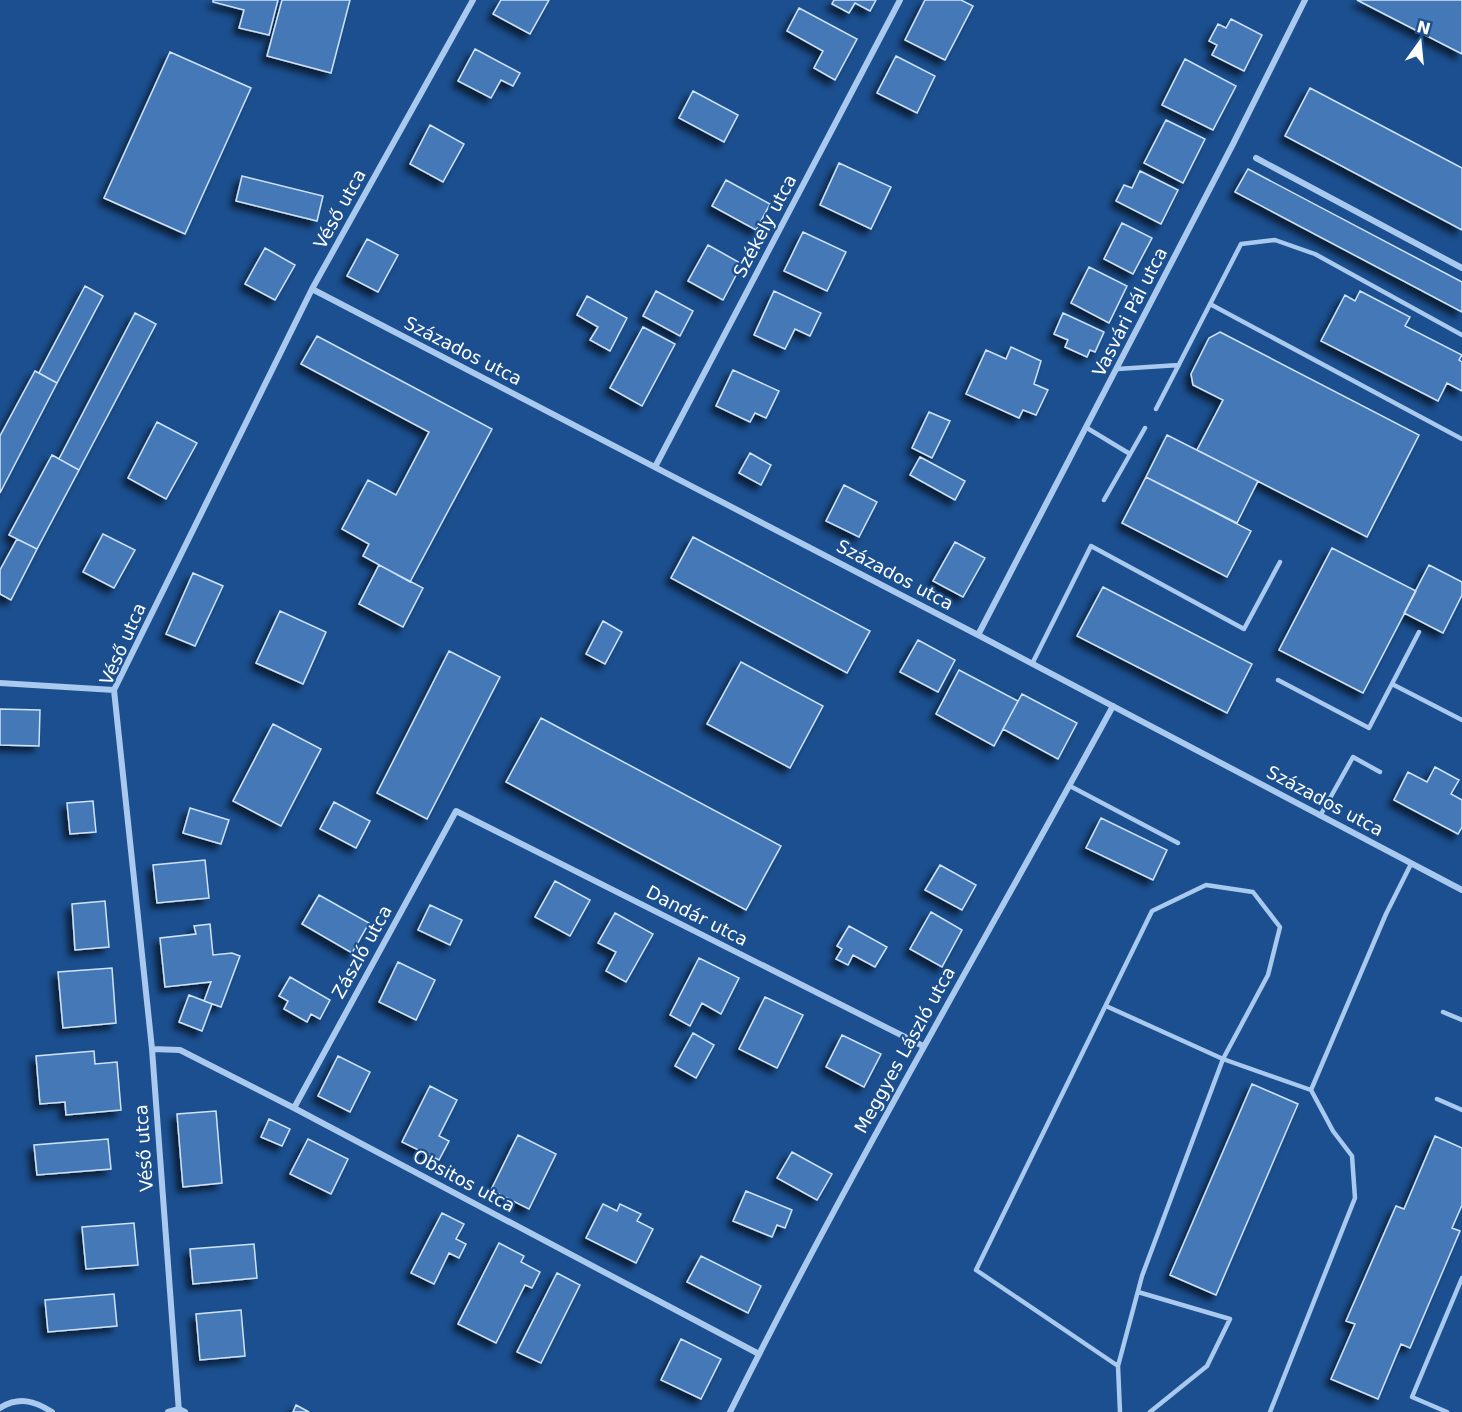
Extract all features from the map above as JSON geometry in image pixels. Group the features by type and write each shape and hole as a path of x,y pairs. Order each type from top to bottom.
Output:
{"street":[{"name":"Véső utca","path":"181,1411 152,1049 114,690 312,289 473,0"},
{"name":"Székely utca","path":"655,467 900,0"},
{"name":"Vasvári Pál utca","path":"978,635 1239,134 1305,0"},
{"path":"1256,158 1462,268"},
{"name":"Százados utca","path":"312,289 978,635 1462,890"},
{"path":"0,683 114,690"},
{"name":"Meggyes László utca","path":"730,1412 923,1046 1113,706"},
{"name":"Dandár utca","path":"456,812 923,1046"},
{"name":"Zászló utca","path":"294,1108 456,812"},
{"name":"Obsitos utca","path":"152,1049 180,1050 759,1354"},
{"path":"0,1408 25,1400 42,1405 52,1412"},
{"path":"168,1412 181,1411"}],"lane":[{"path":"1156,409 1241,244 1275,240 1315,254 1462,335"},
{"path":"1210,304 1462,439"},
{"path":"1117,369 1179,365"},
{"path":"1087,428 1130,454"},
{"path":"1104,500 1145,428"},
{"path":"1032,664 1091,546 1244,629 1280,562"},
{"path":"1278,680 1369,728 1419,632"},
{"path":"1392,684 1462,720"},
{"path":"1320,816 1353,757 1380,772"},
{"path":"1070,786 1178,843"},
{"path":"1311,1090 1386,914 1412,864"},
{"path":"1118,1366 976,1270 1152,911 1206,885 1253,892 1280,927 1268,975 1223,1059 1142,1276 1118,1366 1120,1412"},
{"path":"1106,1006 1223,1059 1311,1090 1333,1131 1352,1156 1355,1198 1270,1412"},
{"path":"1443,1012 1462,1020"},
{"path":"1437,1099 1462,1110"},
{"path":"1447,1412 1412,1397 1462,1278"},
{"path":"1138,1292 1230,1319 1207,1366 1150,1412"}],"building":[{"path":"213,0 278,0 269,35 239,28 244,10 213,2"},
{"path":"282,0 350,0 331,73 267,56"},
{"path":"501,0 549,0 530,34 493,14"},
{"path":"834,0 876,0 870,11 855,3 849,13 832,4"},
{"path":"925,0 961,0 973,6 945,60 905,40"},
{"path":"1357,0 1462,0 1462,54"},
{"path":"799,8 857,39 835,80 814,68 823,51 787,31"},
{"path":"1231,19 1262,35 1244,71 1212,55 1217,45 1209,41 1218,24 1226,28"},
{"path":"475,49 520,73 513,86 501,80 491,98 458,81"},
{"path":"170,52 251,88 185,234 104,198"},
{"path":"896,56 935,76 917,113 877,93"},
{"path":"1185,59 1236,86 1213,130 1162,105"},
{"path":"1310,88 1462,168 1462,230 1285,136"},
{"path":"693,91 738,115 724,142 679,118"},
{"path":"1166,120 1205,139 1183,183 1144,163"},
{"path":"430,125 464,144 443,182 410,164"},
{"path":"839,163 891,187 871,229 820,205"},
{"path":"1248,169 1462,282 1462,312 1235,192"},
{"path":"1140,171 1178,190 1161,224 1116,201 1124,185 1132,188"},
{"path":"242,176 323,196 317,221 236,201"},
{"path":"726,180 770,204 756,230 712,206"},
{"path":"1122,223 1152,238 1133,274 1104,259"},
{"path":"803,232 846,252 827,291 784,271"},
{"path":"367,239 398,255 378,292 347,276"},
{"path":"708,245 742,264 723,300 688,281"},
{"path":"265,248 295,265 275,300 245,284"},
{"path":"1089,267 1127,286 1109,323 1071,303"},
{"path":"85,286 103,296 57,383 39,373"},
{"path":"656,291 693,311 680,336 643,316"},
{"path":"774,291 821,313 810,336 795,329 785,349 754,335"},
{"path":"1360,291 1410,317 1405,326 1462,355 1459,360 1462,362 1462,391 1447,383 1438,401 1321,341 1345,295 1355,301"},
{"path":"587,296 627,318 610,351 590,340 598,327 577,315"},
{"path":"135,313 156,324 79,470 59,459"},
{"path":"1063,313 1104,332 1095,352 1090,350 1087,357 1065,347 1068,340 1054,334"},
{"path":"643,327 675,344 642,406 610,388"},
{"path":"1220,332 1419,435 1367,537 1197,450 1223,400 1193,385 1191,374 1209,338"},
{"path":"317,336 492,429 410,582 363,556 369,544 342,529 368,480 396,495 429,432 301,364"},
{"path":"1011,347 1041,361 1034,384 1048,390 1036,415 1023,410 1019,418 966,394 986,350 1006,359"},
{"path":"733,370 779,391 766,418 755,413 750,422 716,406"},
{"path":"35,371 57,383 0,493 0,436"},
{"path":"929,412 950,421 932,458 912,448"},
{"path":"157,422 197,443 166,499 128,478"},
{"path":"1167,435 1258,481 1237,523 1146,477"},
{"path":"750,453 771,465 761,485 739,473"},
{"path":"52,455 79,470 37,549 9,535"},
{"path":"920,457 965,481 955,500 910,475"},
{"path":"1146,477 1251,531 1227,577 1122,523"},
{"path":"844,485 877,502 859,537 826,521"},
{"path":"103,534 135,550 114,588 83,572"},
{"path":"693,537 870,631 847,673 671,578"},
{"path":"17,539 37,549 11,600 0,594 0,570"},
{"path":"955,542 985,558 963,597 933,581"},
{"path":"1332,548 1416,591 1363,693 1279,650"},
{"path":"379,565 423,588 403,627 359,604"},
{"path":"1429,565 1462,582 1462,595 1443,633 1404,613"},
{"path":"193,573 223,586 195,646 166,634"},
{"path":"1103,587 1252,664 1227,713 1077,636"},
{"path":"280,611 326,632 303,684 256,663"},
{"path":"603,621 622,632 605,664 586,654"},
{"path":"918,640 955,660 938,692 900,672"},
{"path":"449,651 500,677 427,819 377,793"},
{"path":"741,662 823,706 790,768 707,724"},
{"path":"959,670 1018,701 994,746 936,714"},
{"path":"1022,694 1077,723 1058,759 1003,729"},
{"path":"0,709 40,710 39,746 0,745"},
{"path":"541,718 781,846 746,910 506,782"},
{"path":"273,724 321,749 281,826 233,801"},
{"path":"1435,767 1459,780 1451,794 1462,800 1462,827 1458,834 1394,800 1408,772 1427,782"},
{"path":"93,801 96,832 70,834 67,803"},
{"path":"334,802 370,821 356,848 320,829"},
{"path":"190,808 229,820 221,844 183,833"},
{"path":"1101,818 1167,850 1153,880 1086,848"},
{"path":"205,860 209,898 157,903 153,865"},
{"path":"940,865 976,885 962,910 925,890"},
{"path":"555,881 590,900 570,936 535,917"},
{"path":"319,895 369,923 352,953 302,924"},
{"path":"105,901 109,947 75,950 72,904"},
{"path":"430,905 462,920 450,945 418,930"},
{"path":"931,912 962,930 942,967 910,949"},
{"path":"615,913 653,934 626,982 606,971 616,952 598,943"},
{"path":"210,924 213,955 232,953 240,956 221,1007 204,1001 211,982 165,987 160,938 196,934 194,926"},
{"path":"849,926 887,947 875,967 853,955 848,965 836,959 842,949 837,946"},
{"path":"699,958 739,978 721,1014 702,1003 690,1026 670,1015"},
{"path":"398,962 435,980 416,1020 379,1002"},
{"path":"112,968 116,1023 63,1028 58,972"},
{"path":"290,977 330,1000 320,1019 311,1014 307,1022 284,1009 288,1001 279,996"},
{"path":"189,995 212,1004 202,1031 179,1022"},
{"path":"765,997 803,1015 777,1068 739,1049"},
{"path":"693,1033 714,1045 696,1078 675,1066"},
{"path":"842,1035 881,1054 864,1087 826,1067"},
{"path":"94,1051 95,1064 117,1062 121,1110 66,1115 65,1102 40,1104 36,1056"},
{"path":"338,1056 370,1072 350,1112 318,1096"},
{"path":"1252,1084 1298,1104 1216,1295 1170,1275"},
{"path":"430,1086 457,1100 439,1136 449,1141 439,1160 402,1142"},
{"path":"216,1111 222,1183 183,1187 177,1114"},
{"path":"269,1119 290,1129 282,1146 261,1137"},
{"path":"518,1135 556,1154 529,1209 491,1190"},
{"path":"1435,1136 1462,1148 1462,1205 1452,1228 1460,1231 1410,1348 1401,1344 1378,1399 1331,1379 1355,1324 1346,1321 1396,1206 1404,1209"},
{"path":"108,1139 111,1169 37,1175 34,1145"},
{"path":"308,1139 348,1159 331,1194 290,1174"},
{"path":"792,1152 832,1174 817,1200 777,1178"},
{"path":"746,1191 792,1210 785,1228 777,1225 772,1237 733,1221"},
{"path":"603,1204 617,1211 620,1204 641,1214 637,1221 653,1229 636,1263 586,1238"},
{"path":"442,1213 464,1224 456,1239 466,1244 459,1258 449,1253 434,1284 411,1273"},
{"path":"134,1223 138,1265 86,1269 82,1227"},
{"path":"499,1243 524,1256 521,1262 540,1272 532,1288 525,1285 496,1343 458,1324"},
{"path":"254,1244 257,1278 193,1284 190,1249"},
{"path":"701,1256 761,1286 748,1313 687,1282"},
{"path":"557,1273 580,1285 541,1363 517,1352"},
{"path":"114,1294 117,1326 48,1332 45,1300"},
{"path":"241,1310 245,1356 200,1360 196,1314"},
{"path":"681,1339 721,1359 701,1399 661,1380"},
{"path":"296,1405 309,1412 293,1412"}]}
